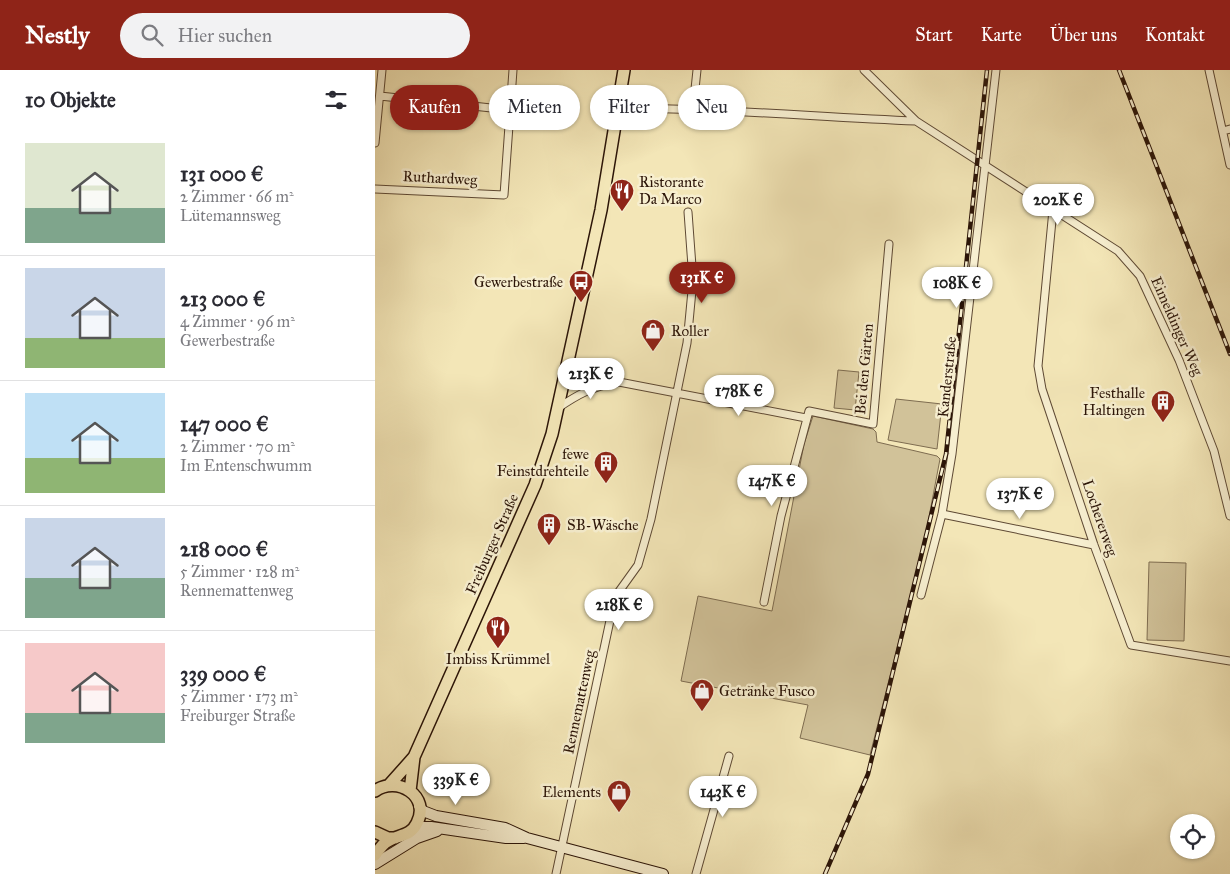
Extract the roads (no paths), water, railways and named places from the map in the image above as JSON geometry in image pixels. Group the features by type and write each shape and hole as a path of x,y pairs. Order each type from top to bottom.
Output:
{"main road":[{"name":"Freiburger Straße","path":"622,85 624,70"},
{"name":"Freiburger Straße","path":"390,784 414,756 535,485 559,408 601,210 614,130"},
{"name":"Freiburger Straße","path":"410,791 414,756"},
{"path":"375,790 390,784 401,786 410,791 419,806 418,821 411,831 386,842 375,855"},
{"path":"375,832 388,838 395,838"}],"street":[{"path":"375,143 382,70"},
{"path":"512,85 513,70"},
{"path":"695,85 697,70"},
{"name":"Eimeldinger Weg","path":"864,70 916,121 984,167 1118,251 1140,276 1179,360 1208,434 1230,516"},
{"name":"Kanderstraße","path":"921,595 942,514 952,454 996,70"},
{"path":"1209,70 1226,130 1230,165"},
{"path":"380,96 489,108"},
{"path":"746,112 916,121"},
{"name":"Ruthardweg","path":"375,189 504,195 509,130"},
{"name":"Lochererweg","path":"1053,210 1038,366 1042,389 1094,545 1131,645 1230,661"},
{"name":"Rennemattenweg","path":"557,874 615,597 638,564 651,519 675,393 687,343 693,280 688,212"},
{"name":"Bei den Gärten","path":"806,418 809,411 873,424 889,244"},
{"path":"567,368 619,382 806,418 781,516 764,602"},
{"path":"567,368 575,379 597,386"},
{"path":"559,408 580,393 597,386 619,382"},
{"path":"942,514 1094,545"},
{"path":"696,874 729,756"},
{"path":"419,806 423,811 436,816 505,828 527,838"},
{"path":"411,831 421,827 527,838 663,874"},
{"path":"375,864 417,838 430,832 443,830"}],"railway":[{"path":"825,874 868,774 946,454 987,70"},
{"path":"1119,70 1230,354"}],"place":[{"name":"Ristorante Da Marco","path":"622,212"},
{"name":"Gewerbestraße","path":"581,303"},
{"name":"Roller","path":"653,352"},
{"name":"Festhalle Haltingen","path":"1163,423"},
{"name":"fewe Feinstdrehteile","path":"606,484"},
{"name":"SB-Wäsche","path":"549,546"},
{"name":"Imbiss Krümmel","path":"498,649"},
{"name":"Getränke Fusco","path":"702,712"},
{"name":"Elements","path":"619,813"}]}
